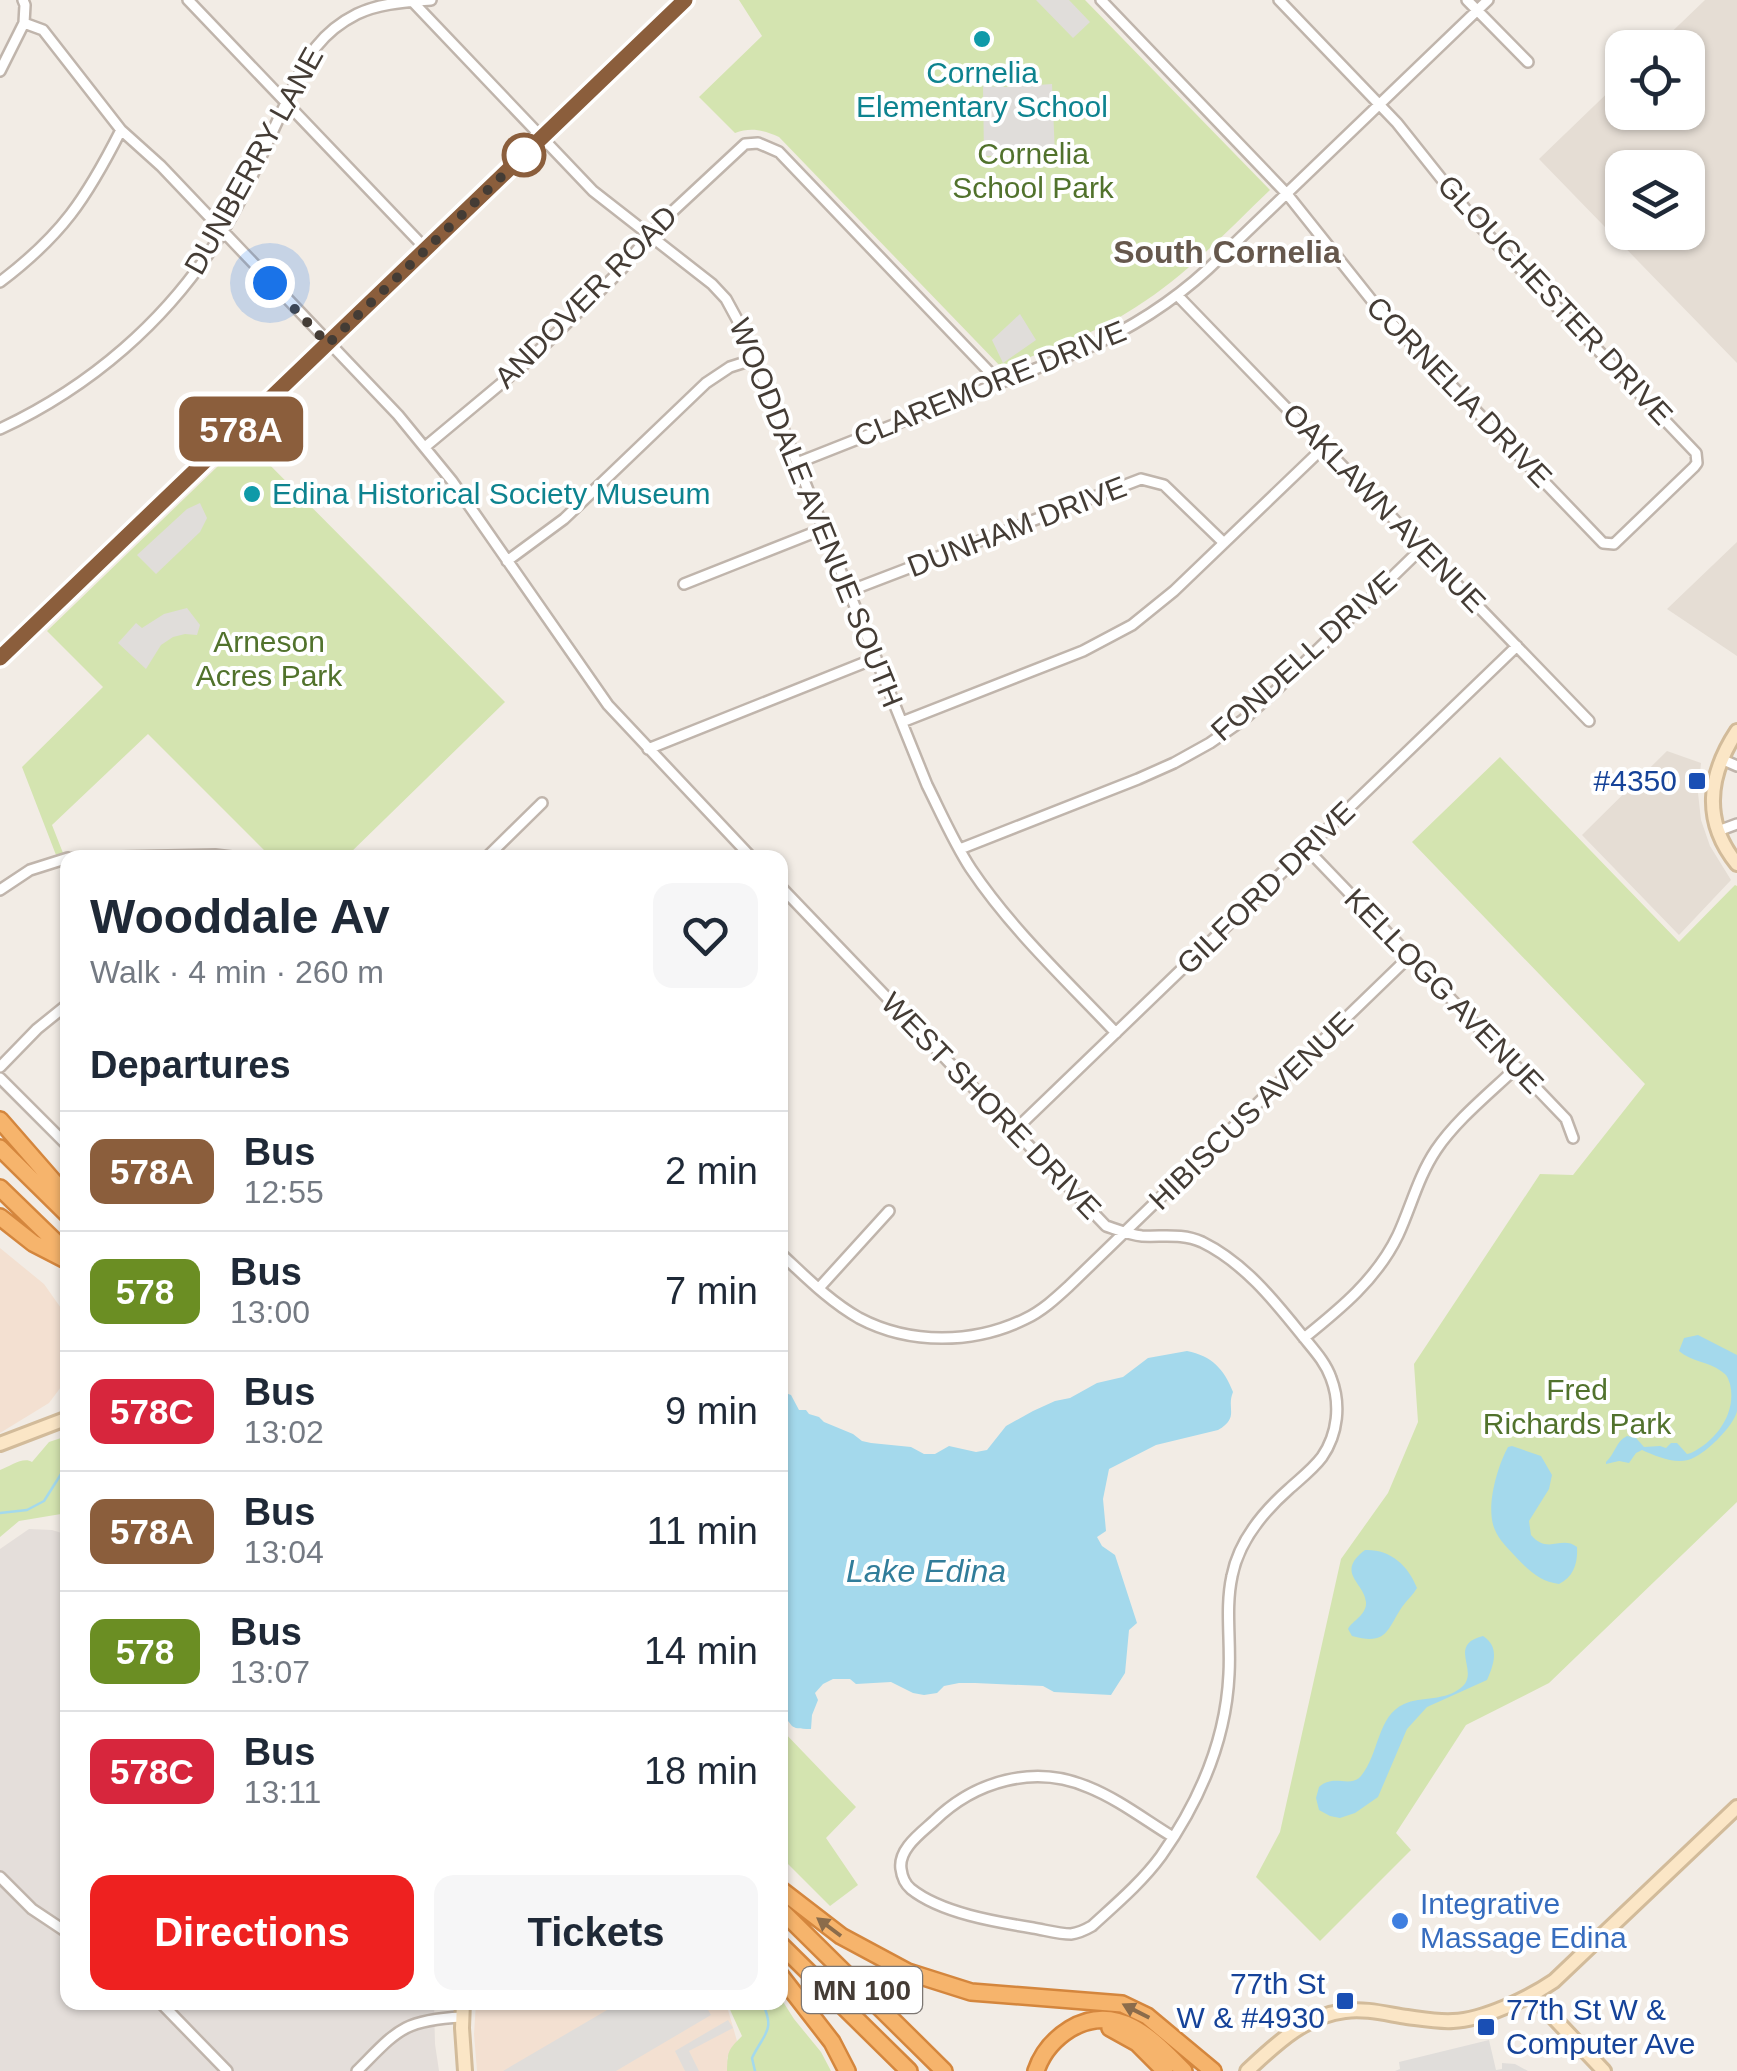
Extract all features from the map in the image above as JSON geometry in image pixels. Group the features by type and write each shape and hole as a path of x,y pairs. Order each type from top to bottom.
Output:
{"highway":[{"path":"0,1120 60,1189"},
{"path":"0,1148 60,1208"},
{"path":"0,1188 60,1250"},
{"path":"0,1218 33,1243 60,1255"},
{"path":"788,1894 841,1936 908,1972 971,1992 1122,2004 1147,2016 1213,2071"},
{"name":"MN 100","path":"788,1917 944,2071"},
{"name":"MN 100","path":"788,1952 909,2071"},
{"path":"788,1985 822,2028 847,2071"},
{"path":"1036,2071 1056,2039 1074,2027 1099,2019 1135,2028 1184,2071"},
{"path":"1099,2019 1138,2043 1166,2071"}],"street":[{"path":"0,71 24,23 23,0"},
{"path":"188,0 426,248"},
{"name":"DUNBERRY LANE","path":"0,429 62,396 98,370 166,308 222,232 314,48 341,23 374,7 431,0"},
{"path":"0,658 685,0"},
{"name":"CORNELIA DRIVE","path":"1100,0 1287,194 1381,312 1603,543 1614,544 1694,467 1698,458 1693,449"},
{"name":"GLOUCHESTER DRIVE","path":"1279,0 1380,104 1475,221 1693,449"},
{"path":"1467,0 1528,62"},
{"name":"CLAREMORE DRIVE","path":"797,463 1117,335 1150,316 1178,296 1488,0"},
{"name":"WOODDALE AVENUE SOUTH","path":"412,1 593,191 726,299 755,359 927,786 960,849 1027,940 1116,1033"},
{"path":"24,23 43,30 121,130 161,166 398,415 452,482 598,692 744,850"},
{"path":"0,282 49,242 71,216 121,130"},
{"name":"ANDOVER ROAD","path":"425,447 528,361 619,272 649,235 745,144 758,143 779,152 1000,383"},
{"name":"OAKLAWN AVENUE","path":"1178,296 1589,721"},
{"path":"507,561 564,519 717,374 755,359"},
{"path":"902,722 1108,640 1154,609 1324,446"},
{"name":"DUNHAM DRIVE","path":"849,591 1141,480 1164,485 1224,543"},
{"path":"684,584 824,529"},
{"name":"FONDELL DRIVE","path":"960,849 1138,779 1210,743 1273,693 1422,548"},
{"name":"GILFORD DRIVE","path":"1015,1130 1517,646"},
{"path":"648,749 876,658"},
{"path":"1737,730 1721,759 1712,799 1718,831 1737,864"},
{"path":"1721,759 1737,766"},
{"path":"494,850 542,803"},
{"path":"1718,831 1737,824"},
{"name":"KELLOGG AVENUE","path":"1307,849 1566,1119 1573,1138"},
{"path":"0,890 30,870 60,861"},
{"name":"WEST SHORE DRIVE","path":"788,894 1106,1226 1126,1233 1170,1235 1200,1242 1240,1268 1304,1338 1330,1374 1338,1408 1330,1442 1322,1457 1263,1514 1240,1552 1229,1595 1229,1675 1218,1743 1192,1808 1173,1837 1145,1875 1092,1926 1082,1932 1057,1932 974,1917 918,1893 910,1888 901,1872 900,1862 909,1846 956,1802 998,1782 1044,1776 1089,1787 1173,1837"},
{"name":"HIBISCUS AVENUE","path":"788,1260 842,1308 883,1328 930,1338 956,1338 1028,1318 1050,1304 1126,1233 1410,956"},
{"path":"0,1067 60,1010"},
{"path":"1304,1338 1361,1288 1396,1239 1424,1169 1438,1146 1518,1067"},
{"path":"0,1078 60,1138"},
{"path":"819,1288 889,1210"},
{"path":"0,1444 60,1421"},
{"path":"1247,2071 1283,2038 1312,2020 1345,2010 1449,2022 1533,1996 1554,1981 1737,1806"},
{"path":"0,1877 32,1910 60,1927"},
{"path":"1533,1996 1604,2071"},
{"path":"168,2010 227,2071"},
{"path":"357,2071 400,2030 462,2010 465,2071"}],"shaded area":[{"path":"1036,0 1069,0 1090,22 1073,38"},
{"path":"1705,0 1737,0 1737,363 1627,250 1705,250 1705,150 1605,150 1605,227 1539,159 1605,95 1605,130 1705,130 1705,30 1674,30"},
{"path":"1052,84 1055,155 984,156 983,86"},
{"path":"1020,314 1036,340 1003,363 992,340"},
{"path":"200,503 207,518 200,532 156,574 137,555 187,509"},
{"path":"1737,542 1737,656 1667,609"},
{"path":"187,608 200,625 197,635 173,637 161,645 146,669 118,643 136,623 142,628 164,614"},
{"path":"1667,751 1701,763 1701,820 1710,846 1731,880 1679,935 1582,835"},
{"path":"0,1248 44,1284 60,1307 60,1388 49,1403 0,1433"},
{"path":"29,1529 60,1532 60,2010 434,2010 439,2071 0,2071 0,1549"},
{"path":"476,2010 728,2010 737,2041 727,2058 731,2071 477,2071"},
{"path":"607,2010 708,2010 711,2015 616,2071 503,2071"},
{"path":"728,2020 733,2028 689,2051 699,2071 685,2071 675,2051"},
{"path":"1489,2040 1496,2070 1502,2069 1502,2063 1528,2071 1395,2071 1400,2069 1399,2062"}],"green space":[{"name":"Cornelia School Park","path":"739,0 1085,0 1270,190 1190,266 1136,307 1088,333 1002,368 779,137 757,130 735,133 699,97 762,36"},
{"name":"Arneson Acres Park","path":"245,440 505,702 353,850 264,850 148,734 52,825 62,850 56,855 22,767 103,687 47,631"},
{"name":"Fred Richards Park","path":"1500,757 1679,942 1737,886 1737,1502 1549,1683 1466,1725 1396,1833 1411,1850 1320,1941 1256,1877 1280,1832 1341,1559 1388,1493 1418,1422 1414,1364 1540,1174 1573,1175 1645,1084 1412,842"},
{"path":"60,1438 60,1514 19,1521 0,1537 0,1470 21,1461 32,1462 49,1442"},
{"path":"788,1736 856,1807 826,1838 858,1885 830,1906 788,1864"},
{"path":"730,2010 788,2010 831,2071 727,2071 729,2052 742,2036"}],"water":[{"path":"1698,1335 1737,1355 1737,1411 1730,1424 1710,1447 1688,1460 1671,1460 1642,1450 1629,1463 1606,1464 1627,1436 1636,1438 1644,1447 1666,1448 1677,1443 1687,1454 1716,1434 1730,1405 1730,1384 1727,1376 1716,1368 1679,1351 1684,1338"},
{"name":"Lake Edina","path":"1187,1351 1210,1360 1226,1377 1233,1392 1231,1417 1218,1430 1156,1445 1109,1469 1103,1499 1106,1531 1097,1537 1115,1555 1137,1623 1129,1630 1125,1673 1111,1695 1054,1692 1043,1686 959,1683 924,1695 891,1682 856,1684 850,1679 833,1679 815,1693 818,1700 811,1729 794,1727 788,1721 788,1394 799,1410 806,1410 862,1441 911,1447 924,1454 935,1454 949,1446 976,1452 987,1450 1006,1426 1033,1411 1097,1383 1123,1377 1148,1358"},
{"path":"1508,1447 1541,1456 1552,1475 1549,1489 1529,1521 1531,1535 1543,1544 1577,1547 1574,1568 1559,1584 1529,1570 1495,1530 1491,1511 1496,1477"},
{"path":"1365,1550 1382,1552 1397,1560 1417,1588 1385,1634 1373,1639 1352,1636 1348,1629 1366,1607 1352,1571 1356,1558"},
{"path":"1483,1636 1494,1651 1487,1680 1427,1707 1407,1729 1378,1797 1340,1818 1319,1810 1319,1787 1361,1776 1388,1717 1395,1710 1463,1686 1468,1673 1467,1645"}],"waterway":[{"path":"0,1513 27,1510 44,1501 60,1476"},
{"path":"755,2071 752,2058 768,2026 765,2010"}],"bus line":[{"name":"578A","path":"0,658 685,0"}],"place":[{"name":"Cornelia Elementary School","path":"982,39"},
{"name":"Edina Historical Society Museum","path":"252,494"},
{"name":"#4350","path":"1697,781"},
{"name":"Integrative Massage Edina","path":"1400,1921"},
{"name":"77th St W & #4930","path":"1345,2001"},
{"name":"77th St W & Computer Ave","path":"1486,2027"}],"district":[{"name":"South Cornelia","path":"1227,252"}],"route":[{"path":"270,283 328,344 524,155"}]}
